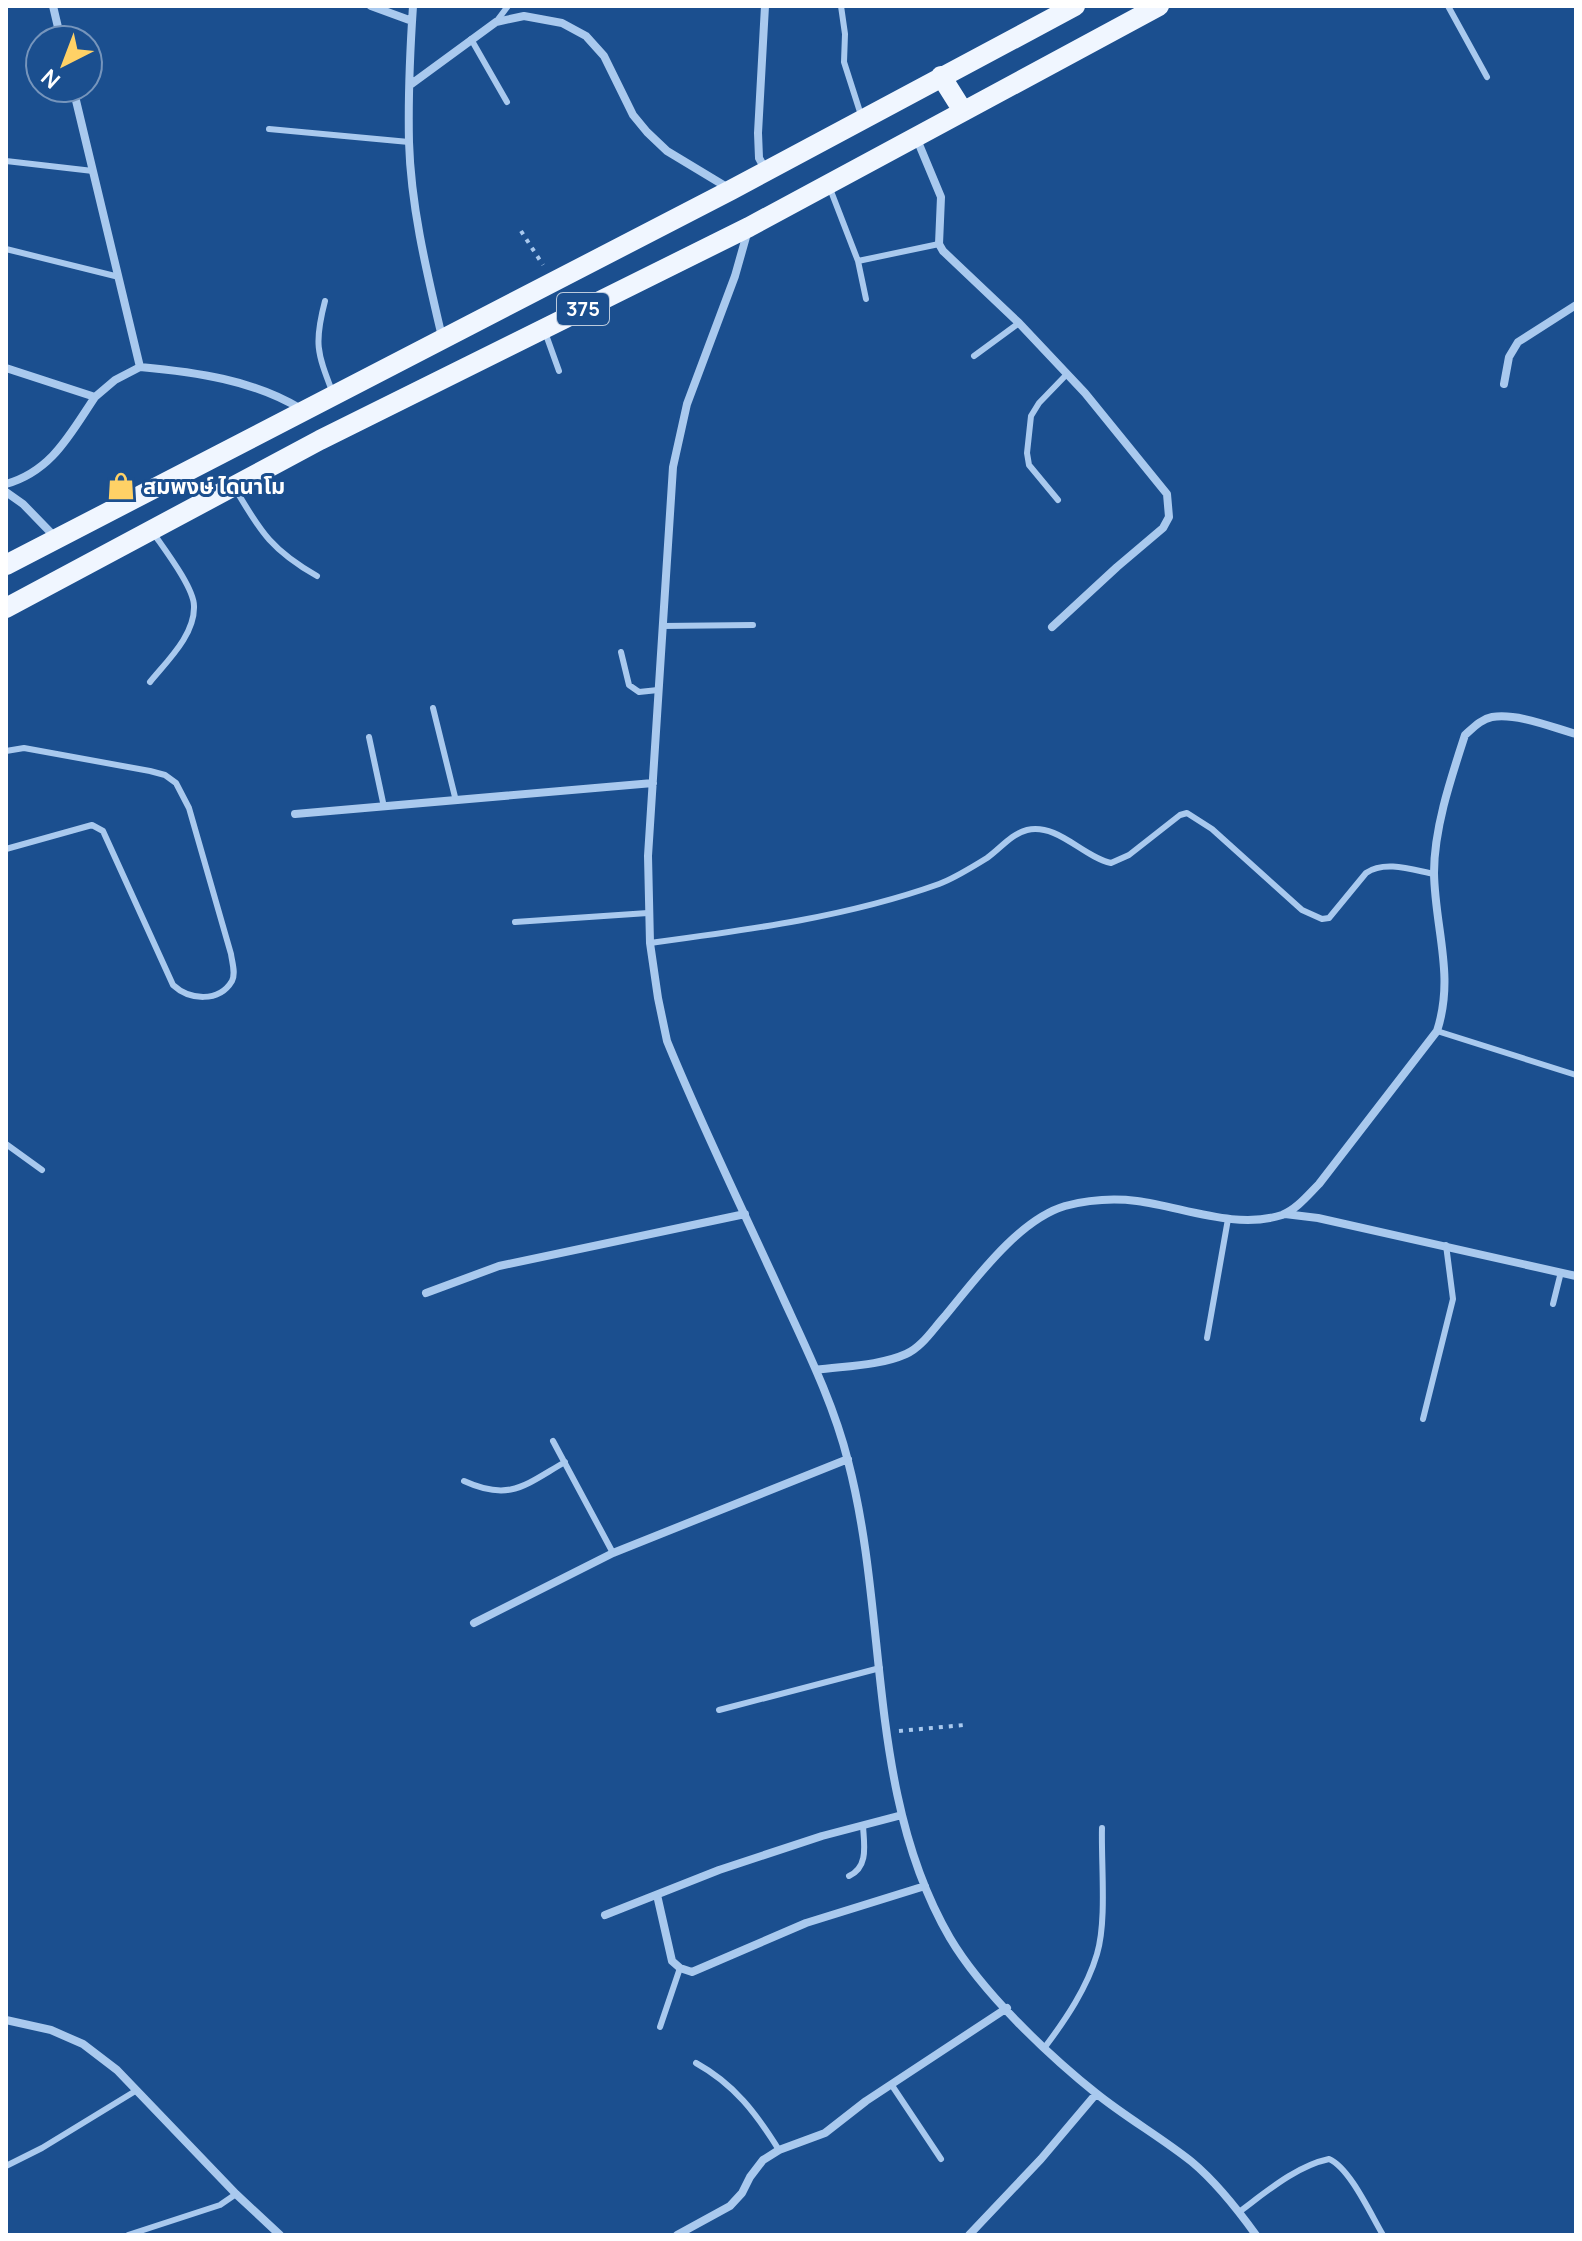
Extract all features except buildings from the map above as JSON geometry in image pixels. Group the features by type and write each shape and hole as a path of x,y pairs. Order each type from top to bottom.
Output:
{"main road":[{"name":"375","path":"6,565 731,190 1075,6"},
{"name":"375","path":"6,608 320,440 749,227 1159,6"},
{"path":"941,76 963,111"}],"street":[{"path":"371,6 412,21"},
{"path":"413,6 409,142 418,223 442,337"},
{"path":"765,6 758,133 759,158 766,171"},
{"path":"410,85 496,22 524,16 562,23 586,36 604,56 633,115 647,132 667,151 731,190"},
{"path":"77,104 140,367"},
{"path":"916,136 941,197 939,244 954,263 1019,323 1067,374 1167,494 1169,517 1163,528 1052,627"},
{"path":"749,227 735,276 687,404 673,467 658,690 648,913 658,998 667,1041 816,1370 848,1459 869,1568 888,1733 902,1815 925,1886 951,1939 976,1974 1045,2047 1096,2094 1194,2164 1256,2235"},
{"path":"1504,384 1509,357 1518,342 1576,305"},
{"path":"6,484 24,479 40,469 55,454 95,397 115,380 140,367 183,371 231,381 278,396 303,410"},
{"path":"6,368 95,397"},
{"path":"6,492 23,504 56,537"},
{"path":"1284,1214 1319,1184 1437,1031 1443,1013 1446,972 1434,874 1436,850 1465,735 1477,723 1492,717 1517,719 1576,734"},
{"path":"295,814 653,783"},
{"path":"816,1370 891,1359 908,1353 923,1342 983,1270 1021,1233 1045,1214 1096,1199 1137,1201 1228,1219 1284,1214 1318,1218 1576,1276"},
{"path":"426,1293 499,1266 745,1214"},
{"path":"474,1623 613,1553 848,1459"},
{"path":"605,1915 747,1860 902,1815"},
{"path":"657,1895 672,1961 692,1972 806,1923 925,1886"},
{"path":"677,2235 730,2206 763,2160 779,2150 825,2133 891,2084 1007,2008"},
{"path":"6,2020 51,2030 83,2044 117,2070 236,2194 280,2235"},
{"path":"969,2235 1041,2159 1096,2094"}],"lane":[{"path":"496,22 508,6"},
{"path":"841,6 845,34 844,62 862,118"},
{"path":"1448,6 1487,77"},
{"path":"471,39 507,102"},
{"path":"269,129 409,142"},
{"path":"6,161 93,171"},
{"path":"828,184 858,261 866,299"},
{"path":"858,261 939,244"},
{"path":"6,249 119,277"},
{"path":"325,301 317,331 317,345 333,395"},
{"path":"974,356 1019,323"},
{"path":"544,329 559,371"},
{"path":"1058,500 1029,465 1027,453 1031,416 1067,374"},
{"path":"234,486 259,530 275,548 317,576"},
{"path":"150,682 185,637 192,620 194,603 152,530"},
{"path":"662,626 753,625"},
{"path":"621,652 629,685 639,692 658,690"},
{"path":"433,708 456,801"},
{"path":"369,737 384,807"},
{"path":"6,751 24,748 150,771 165,775 176,783 189,808 227,939 234,971 231,982 214,995 197,998 184,995 173,985 103,831 92,825 6,849"},
{"path":"650,943 751,929 828,914 941,884 988,857 1015,835 1028,830 1043,830 1111,863 1129,855 1180,815 1187,813 1212,829 1302,910 1322,919 1329,918 1374,867 1434,874"},
{"path":"515,922 648,913"},
{"path":"1437,1031 1576,1075"},
{"path":"6,1144 42,1170"},
{"path":"1207,1338 1228,1219"},
{"path":"1423,1419 1453,1299 1446,1245"},
{"path":"1553,1304 1561,1272"},
{"path":"553,1441 613,1553"},
{"path":"464,1481 494,1492 514,1490 565,1462"},
{"path":"719,1710 880,1668"},
{"path":"849,1876 856,1873 864,1857 863,1826"},
{"path":"1045,2047 1068,2017 1097,1953 1101,1922 1102,1828"},
{"path":"660,2027 680,1968"},
{"path":"696,2063 740,2094 779,2150"},
{"path":"891,2084 941,2159"},
{"path":"6,2166 42,2148 137,2090"},
{"path":"1239,2212 1301,2170 1329,2159 1346,2174 1383,2235"},
{"path":"128,2235 220,2205 236,2194"}],"path":[{"path":"521,231 553,280"},
{"path":"888,1733 964,1725"}],"place":[{"name":"สมพงษ์ ไดนาโม","path":"121,486"}]}
